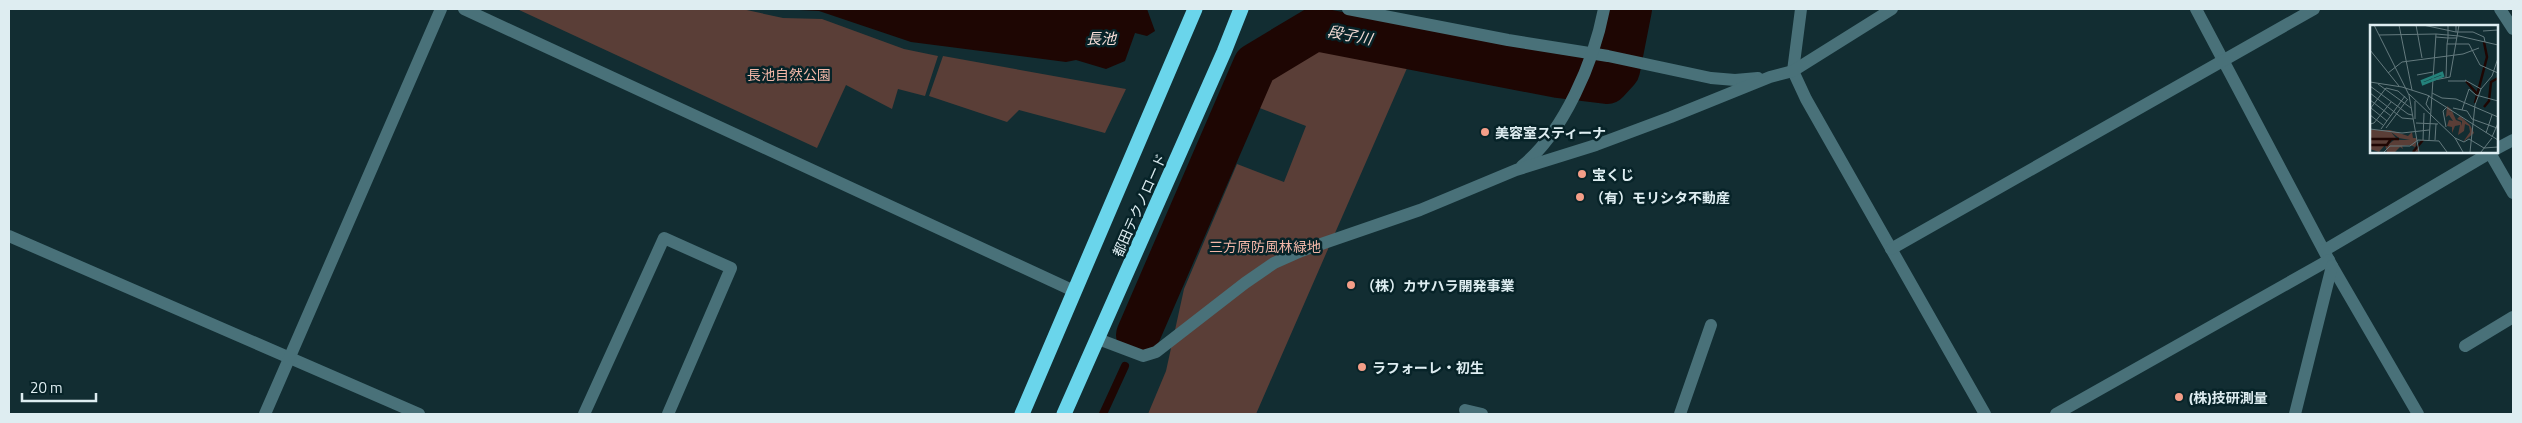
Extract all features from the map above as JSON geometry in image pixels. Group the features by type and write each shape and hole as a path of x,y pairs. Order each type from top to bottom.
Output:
{"highway":[{"name":"都田テクノロード","path":"1022,414 1195,9"},
{"name":"都田テクノロード","path":"1064,414 1241,9"}],"street":[{"path":"265,414 441,9"},
{"path":"464,9 1074,291"},
{"path":"1348,9 1499,39 1608,56 1720,79 1770,77"},
{"path":"1516,170 1542,147 1575,91 1592,54 1604,9"},
{"path":"1801,9 1793,71 1806,99 1985,414"},
{"path":"1098,339 1143,356 1163,349 1211,308 1274,263 1301,251 1420,210 1516,170 1606,141 1770,77 1793,71 1892,9"},
{"path":"2196,9 2329,259 2418,414"},
{"path":"1891,249 2314,9"},
{"path":"2500,9 2513,29"},
{"path":"2497,149 2513,140"},
{"path":"2056,414 2329,259 2491,152"},
{"path":"2493,152 2513,193"},
{"path":"9,236 419,414"},
{"path":"584,414 664,238 731,268 668,414"},
{"path":"2295,414 2329,259"},
{"path":"2465,346 2513,317"},
{"path":"1680,414 1711,325"},
{"path":"1465,410 1482,414"}],"green space":[{"name":"長池自然公園","path":"517,9 742,9 783,18 822,19 904,49 938,56 925,96 898,89 892,109 846,85 817,148"},
{"name":"三方原防風林緑地","path":"1318,42 1411,59 1256,414 1148,414 1166,371 1184,289 1237,164 1284,182 1306,126 1257,107 1270,73"},
{"path":"943,56 1126,89 1105,133 1019,110 1007,122 929,96"}],"water":[{"name":"長池","path":"780,9 1147,9 1155,31 1147,36 1135,33 1125,61 1106,69 1076,60 1066,62 911,42 819,11"}],"waterway":[{"name":"段子川","path":"1138,335 1255,65 1315,29 1558,76 1607,82 1618,70 1630,9"},
{"path":"1103,414 1125,366"}],"place":[{"name":"美容室スティーナ","path":"1485,132"},
{"name":"宝くじ","path":"1582,174"},
{"name":"（有）モリシタ不動産","path":"1580,197"},
{"name":"（株）カサハラ開発事業","path":"1351,285"},
{"name":"ラフォーレ・初生","path":"1362,367"},
{"name":"(株)技研測量","path":"2179,397"}]}
